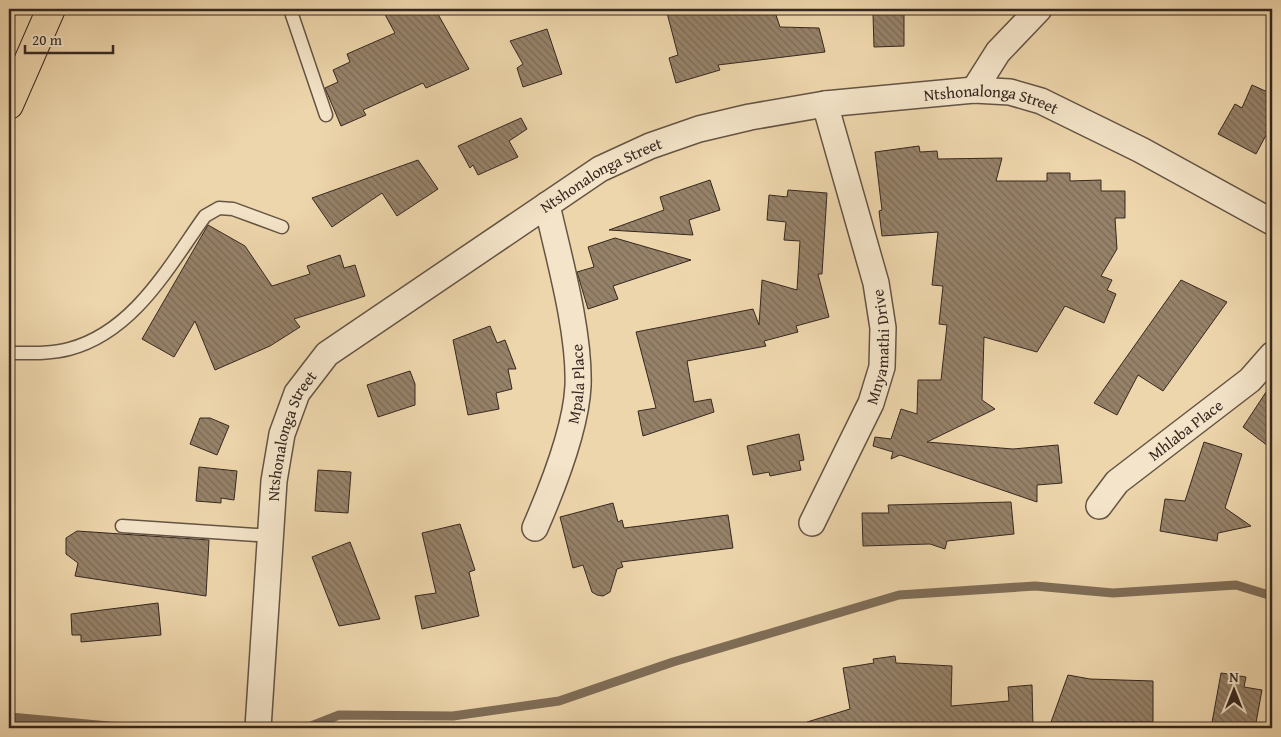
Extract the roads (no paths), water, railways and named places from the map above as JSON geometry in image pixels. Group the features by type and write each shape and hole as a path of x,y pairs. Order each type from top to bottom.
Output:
{"highway":[{"path":"9,105 52,9"}],"street":[{"path":"974,90 998,52 1039,9"},
{"name":"Ntshonalonga Street","path":"258,728 274,481 282,434 297,393 327,354 600,169 650,146 700,129 742,119 825,104 974,90 1010,92 1042,101 1141,150 1272,222"},
{"name":"Mnyamathi Drive","path":"812,523 871,403 882,368 884,328 876,283 825,104"},
{"name":"Mpala Place","path":"535,528 544,507 571,425 578,386 575,343 547,204"},
{"name":"Mhlaba Place","path":"1099,506 1118,482 1250,380 1272,355"}],"lane":[{"path":"290,9 326,115"},
{"path":"9,353 37,354 70,349 99,337 126,319 150,293 205,216 219,208 233,209 282,227"},
{"path":"122,526 271,536"}],"waterway":[{"path":"306,728 339,715 453,716 559,701 673,662 899,595 1035,586 1113,593 1236,585 1272,596"},
{"path":"10,717 131,728"}]}
